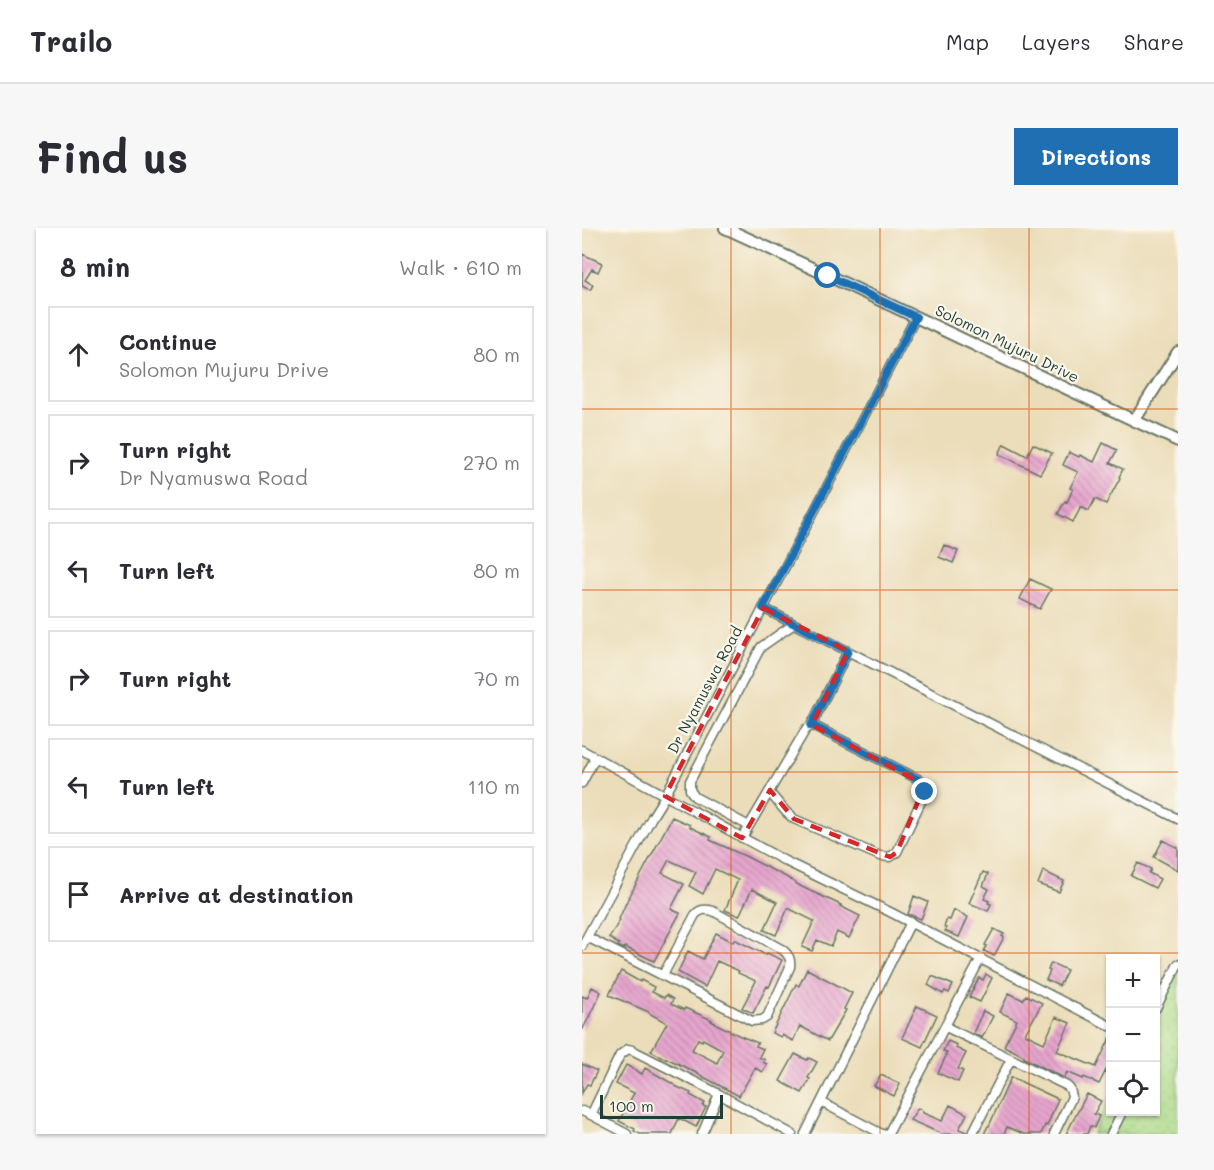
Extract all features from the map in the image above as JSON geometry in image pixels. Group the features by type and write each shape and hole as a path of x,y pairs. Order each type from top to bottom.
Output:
{"street":[{"name":"Solomon Mujuru Drive","path":"725,228 1178,441"},
{"name":"Dr Nyamuswa Road","path":"582,946 665,796 916,317"},
{"path":"1134,421 1178,352"},
{"path":"763,608 1178,819"},
{"path":"749,826 695,797 690,790 690,781 761,647 794,624"},
{"path":"742,838 806,729 811,726 848,651"},
{"path":"770,792 794,819 880,856 890,856 897,852 925,792 925,785 918,779 811,726"},
{"path":"582,750 785,861 981,958 1106,1024"},
{"path":"582,783 595,758"},
{"path":"587,937 752,1021 767,1017 791,961 783,950 713,911 703,909 695,915 663,975"},
{"path":"805,1134 910,922"},
{"path":"888,1134 981,958"},
{"path":"1160,998 1178,964"},
{"path":"946,1026 1067,1086 1070,1089 1071,1101 1054,1134"},
{"path":"591,1115 620,1055 628,1049 719,1094 792,1134"},
{"path":"972,1134 1011,1059"},
{"path":"702,1134 719,1094"},
{"path":"821,1102 882,1134"},
{"path":"582,1111 627,1134"},
{"path":"1111,1134 1120,1116"}],"highlighted area":[{"path":"763,608 848,651 812,725 925,785 897,852 890,857 794,819 770,790 742,838 665,796"}],"green space":[{"path":"1178,961 1178,1134 1093,1134 1106,1106 1106,1116 1160,1116 1160,999"}],"building":[{"path":"582,254 602,263 598,272 592,269 585,280 593,285 590,290 582,286"},
{"path":"1103,443 1117,450 1110,463 1123,469 1120,478 1106,504 1095,499 1089,511 1081,507 1073,522 1058,514 1065,501 1067,502 1073,489 1070,488 1078,472 1063,465 1069,452 1094,462"},
{"path":"1004,444 1027,456 1033,444 1052,453 1040,474 999,454"},
{"path":"944,545 958,551 953,563 939,557"},
{"path":"1030,579 1051,589 1040,609 1020,599"},
{"path":"672,817 711,837 710,840 860,916 849,938 837,932 831,946 817,940 812,951 802,947 814,921 788,908 776,935 764,930 777,902 752,889 739,916 725,910 738,880 715,869 703,894 689,886 696,872 669,860 662,873 684,884 671,909 680,913 654,961 618,946 619,944 609,938"},
{"path":"1163,840 1178,848 1178,870 1154,857"},
{"path":"1138,863 1151,869 1149,873 1160,879 1155,888 1131,876"},
{"path":"1043,871 1064,881 1059,892 1038,884"},
{"path":"983,872 988,874 983,886 989,889 984,899 991,904 988,911 969,903"},
{"path":"914,896 928,902 921,919 908,914"},
{"path":"954,910 968,917 959,937 945,931 944,927"},
{"path":"994,929 1004,934 1002,936 1004,937 994,956 984,951"},
{"path":"716,933 733,942 734,939 766,955 767,953 782,960 753,1013 742,1008 756,981 738,973 739,971 717,961 705,987 678,972 688,951 703,959"},
{"path":"1051,963 1067,970 1059,986 1046,980"},
{"path":"807,969 852,993 844,1009 846,1010 828,1041 800,1026 793,1041 772,1033 796,984 799,986"},
{"path":"621,971 654,987 652,992 664,998 666,995 673,999 671,1004 712,1020 758,1043 756,1046 763,1049 759,1057 767,1064 763,1072 755,1068 739,1096 651,1051 667,1023 649,1012 609,995","holes":["698,1039 702,1041 703,1039 723,1050 717,1063 692,1050"]},
{"path":"986,974 992,978 980,1002 969,997 979,978 983,980"},
{"path":"932,976 953,985 949,993 945,991 943,994 928,985"},
{"path":"592,987 601,992 582,1031 582,996 587,998"},
{"path":"1009,993 1023,1000 1026,995 1042,1003 1025,1034 1044,1043 1056,1017 1070,1023 1057,1051 1096,1067 1106,1046 1106,1070 1099,1084 1067,1072 1064,1078 1004,1046 1017,1020 1000,1012"},
{"path":"917,1006 937,1015 922,1047 902,1038"},
{"path":"983,1011 993,1016 982,1038 973,1033"},
{"path":"948,1041 966,1053 958,1069 963,1071 958,1082 938,1073 946,1056 947,1052 943,1051"},
{"path":"795,1054 817,1062 802,1093 780,1081"},
{"path":"582,1064 597,1071 590,1085 587,1084 582,1093"},
{"path":"626,1065 642,1074 645,1068 705,1103 703,1106 706,1107 696,1127 679,1118 672,1134 640,1134 619,1121 634,1093 616,1084"},
{"path":"881,1075 900,1084 894,1096 874,1086"},
{"path":"1011,1077 1058,1099 1047,1126 1045,1125 1041,1134 1024,1134 1007,1127 1004,1134 984,1134"},
{"path":"1087,1094 1101,1101 1094,1114 1099,1116 1094,1128 1090,1126 1087,1134 1066,1134"},
{"path":"950,1105 967,1114 959,1129 966,1134 942,1134 910,1120 918,1108 923,1113 942,1121"}],"route":[{"path":"828,276 916,317 763,608 848,651 811,726 918,779 925,785 925,792"}]}
